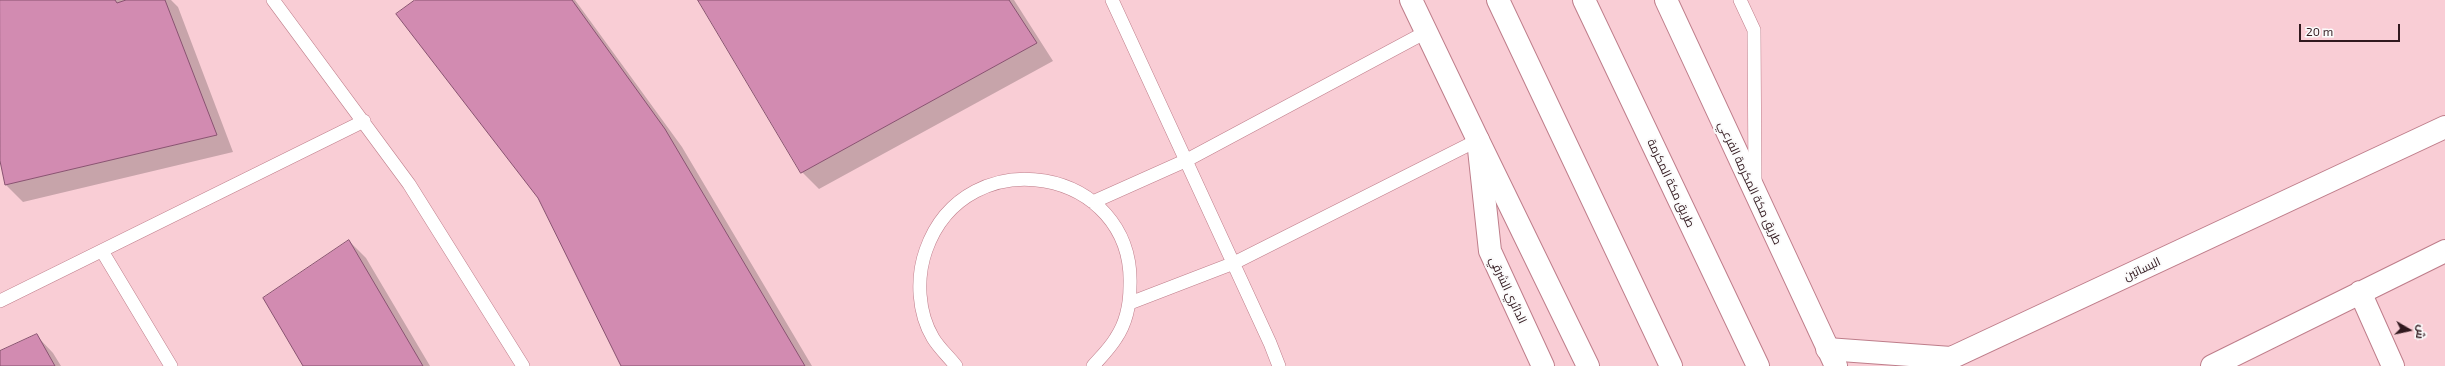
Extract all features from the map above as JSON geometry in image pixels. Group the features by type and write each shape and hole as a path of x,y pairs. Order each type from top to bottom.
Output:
{"main road":[{"path":"1411,0 1588,366"},
{"path":"1498,0 1671,366"},
{"name":"طريق مكة المكرمة","path":"1584,0 1758,366"},
{"name":"طريق مكة المكرمة الفرعي","path":"1666,0 1831,358"},
{"name":"البساتين","path":"1831,358 1951,358 2445,127"},
{"name":"الدائري الشرقي","path":"1478,140 1490,251 1543,366"},
{"path":"2212,366 2445,251"},
{"path":"2360,292 2393,366"}],"lane":[{"path":"273,0 364,121 409,184 523,366"},
{"path":"1112,0 1234,263 1270,342 1279,366"},
{"path":"1740,0 1754,30 1755,192"},
{"path":"1093,202 1187,160 1426,32"},
{"path":"0,301 364,121"},
{"path":"1130,303 1234,263 1478,140"},
{"path":"956,366 933,338 920,303 920,266 933,231 956,203 988,184 1024,177 1061,184 1093,202 1112,222 1125,248 1131,275 1130,303 1117,338 1093,366"},
{"path":"102,251 171,366"}],"building":[{"path":"0,0 115,0 117,3 126,0 165,0 217,135 5,185 0,161"},
{"path":"415,0 572,0 665,129 805,366 621,366 538,198 396,14"},
{"path":"698,0 1009,0 1037,43 801,173"},
{"path":"349,240 423,366 303,366 263,298"},
{"path":"37,334 55,366 0,366 0,351"}]}
